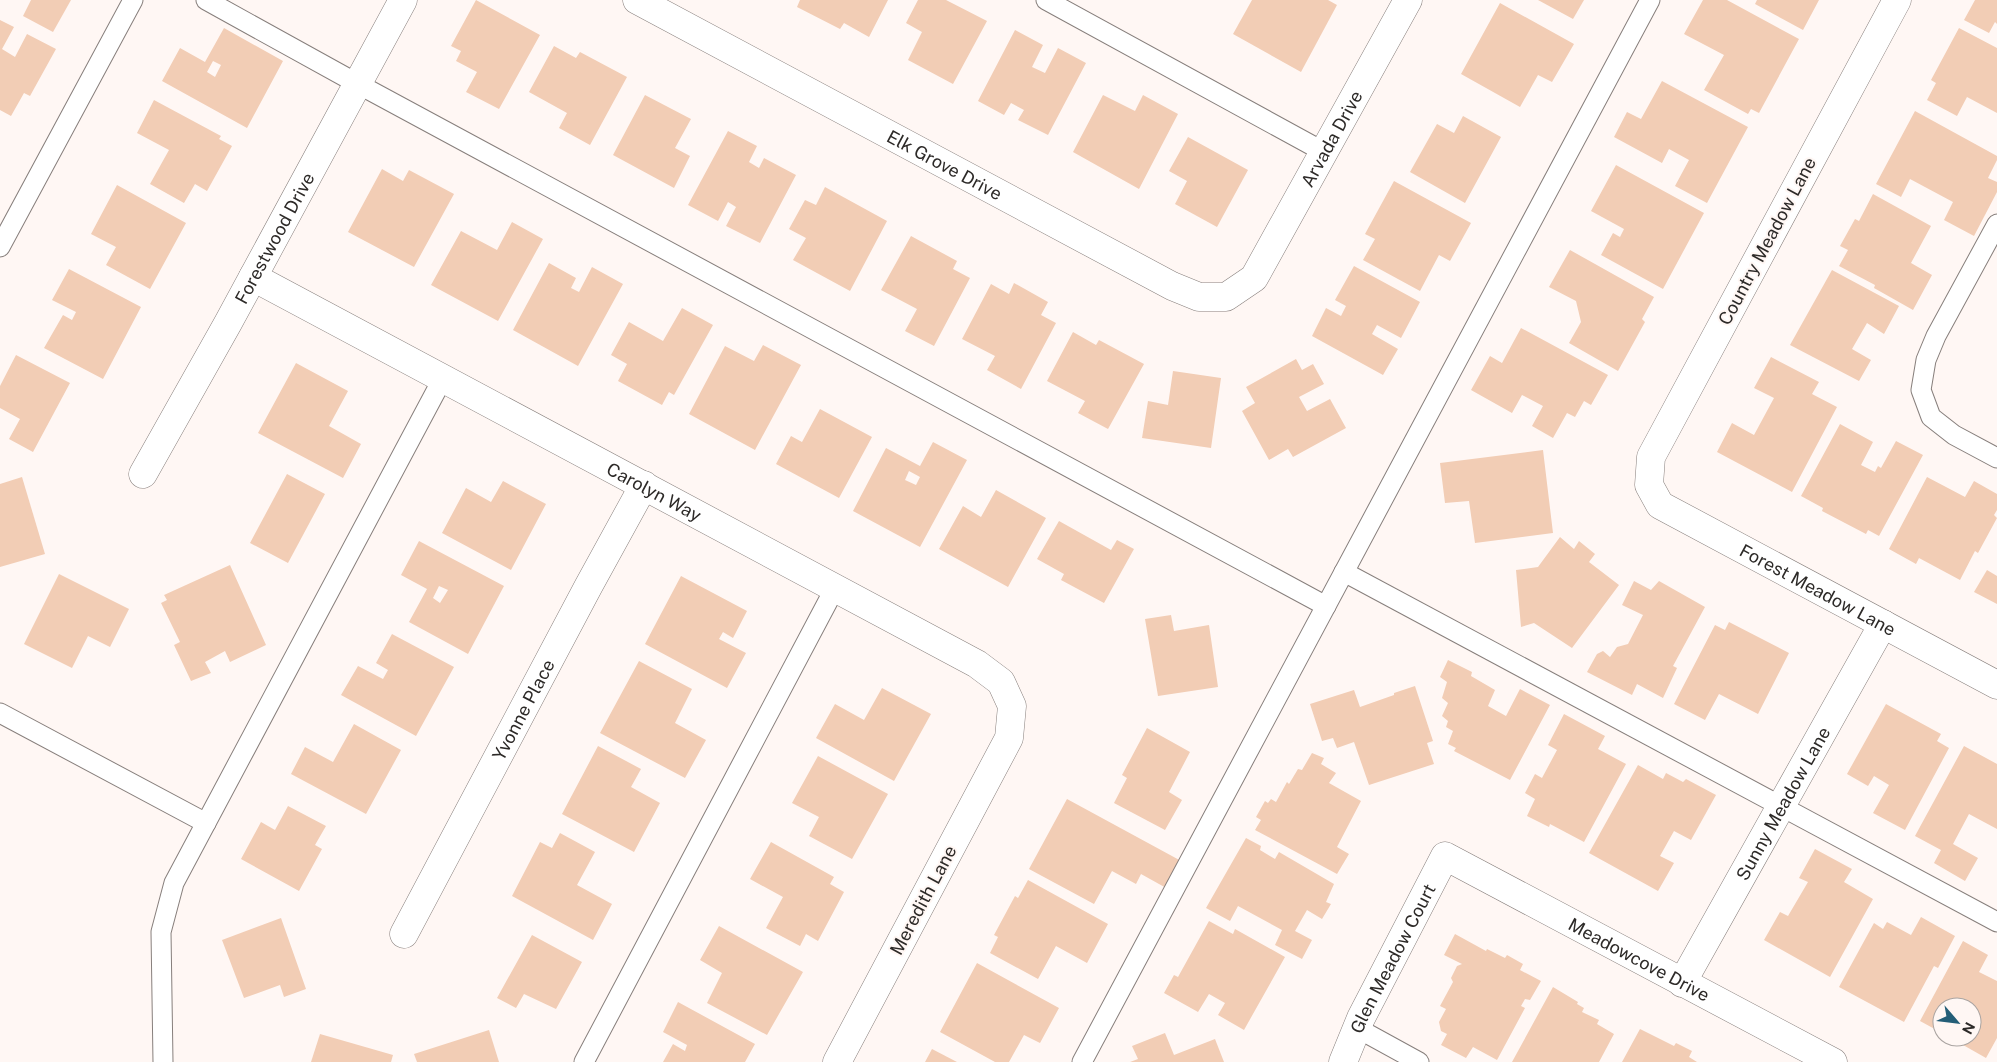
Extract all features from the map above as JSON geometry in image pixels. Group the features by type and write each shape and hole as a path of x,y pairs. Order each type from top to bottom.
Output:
{"street":[{"name":"Forestwood Drive","path":"143,474 253,277 403,0"},
{"name":"Elk Grove Drive","path":"637,0 1172,286 1199,297 1226,297 1254,278"},
{"name":"Arvada Drive","path":"1254,278 1408,0"},
{"name":"Country Meadow Lane","path":"1649,485 1651,457 1897,0"},
{"name":"Carolyn Way","path":"253,277 977,664 1001,682 1012,706 1009,738"},
{"name":"Yvonne Place","path":"404,934 644,485"},
{"name":"Forest Meadow Lane","path":"1649,485 1660,505 1997,684"},
{"name":"Sunny Meadow Lane","path":"1682,983 1883,624"},
{"name":"Meredith Lane","path":"837,1062 1009,738"},
{"name":"Meadowcove Drive","path":"1445,856 1833,1062"},
{"name":"Glen Meadow Court","path":"1343,1062 1357,1028 1445,856"}],"lane":[{"path":"0,247 133,0"},
{"path":"206,0 358,84 1326,606"},
{"path":"1046,0 1324,152"},
{"path":"1082,1062 1650,0"},
{"path":"1997,224 1936,336 1926,360 1921,390 1931,417 1954,435 1997,458"},
{"path":"163,1062 161,932 174,883 443,378"},
{"path":"1344,572 1997,922"},
{"path":"584,1062 835,588"},
{"path":"0,713 206,823"},
{"path":"1357,1028 1419,1062"}],"building":[{"path":"31,0 71,0 53,32 23,16"},
{"path":"476,0 540,35 499,109 466,92 477,72 456,61 461,51 451,46"},
{"path":"800,0 888,0 869,37 844,23 840,29 797,7"},
{"path":"918,0 946,0 987,21 953,84 908,60 922,32 906,23"},
{"path":"1252,0 1328,0 1337,5 1301,72 1233,34"},
{"path":"1538,0 1584,0 1573,19"},
{"path":"1703,0 1727,0 1799,39 1759,113 1751,109 1748,114 1704,90 1724,55 1684,34"},
{"path":"1757,0 1819,0 1803,30 1755,4"},
{"path":"1975,0 1997,0 1997,24 1995,22 1989,33 1964,20"},
{"path":"1500,3 1574,44 1552,82 1538,75 1520,107 1461,74"},
{"path":"0,20 14,27 2,49 15,57 27,34 56,49 30,96 24,93 11,116 0,110"},
{"path":"224,28 283,61 247,128 162,81 180,48 205,62","holes":["213,61 221,65 215,77 207,72"]},
{"path":"1959,28 1997,48 1997,113 1967,97 1957,116 1927,100 1936,83 1931,80"},
{"path":"1015,30 1043,45 1032,67 1045,73 1058,48 1086,63 1048,135 1018,120 1024,110 1011,103 1004,115 978,101"},
{"path":"554,46 576,58 580,52 627,77 590,145 559,128 567,113 529,92"},
{"path":"1662,81 1748,127 1707,203 1675,186 1689,160 1669,149 1662,163 1614,137 1627,112 1641,119"},
{"path":"645,95 691,119 675,148 690,156 674,188 613,155"},
{"path":"1103,95 1135,111 1143,95 1178,114 1139,189 1073,152"},
{"path":"154,100 221,136 219,139 232,146 207,191 195,184 184,203 150,184 169,150 137,133"},
{"path":"1915,111 1997,156 1997,160 1988,178 1997,182 1997,192 1974,236 1944,220 1953,202 1910,179 1901,197 1876,184"},
{"path":"1463,116 1501,137 1465,203 1410,172 1437,124 1454,133"},
{"path":"728,131 757,146 749,162 759,168 764,158 796,175 760,243 726,226 736,207 728,202 718,221 688,205"},
{"path":"1188,137 1248,170 1217,227 1175,204 1187,181 1169,171"},
{"path":"1616,165 1704,213 1663,289 1601,255 1613,233 1620,237 1624,229 1591,211"},
{"path":"382,169 403,181 409,170 454,194 414,267 348,232"},
{"path":"1394,181 1471,223 1450,261 1439,255 1420,291 1363,260 1375,239 1365,234"},
{"path":"117,185 186,223 150,289 106,265 116,247 91,234"},
{"path":"825,187 887,221 850,291 793,260 806,238 789,229 805,200 816,205"},
{"path":"1873,194 1931,226 1911,263 1932,275 1913,310 1874,288 1875,285 1839,266 1848,250 1840,246 1855,219 1859,221"},
{"path":"512,222 543,239 498,321 431,285 461,231 497,250"},
{"path":"911,236 957,261 953,269 970,278 934,346 905,331 917,309 881,290"},
{"path":"1570,250 1654,297 1642,319 1645,322 1618,371 1569,343 1581,322 1576,301 1549,287"},
{"path":"549,263 576,278 571,288 579,292 592,267 623,284 578,366 513,330"},
{"path":"1354,266 1420,302 1401,338 1377,325 1372,334 1398,349 1383,375 1312,336 1326,308 1341,316 1346,306 1335,300"},
{"path":"69,269 141,307 103,379 44,348 63,315 72,320 76,312 52,300"},
{"path":"1832,270 1899,306 1884,334 1867,323 1852,349 1871,360 1859,381 1790,345"},
{"path":"1014,283 1048,302 1041,315 1056,323 1021,389 987,370 995,356 962,339 991,284 1009,294"},
{"path":"682,308 713,325 674,395 669,392 662,405 618,381 627,364 611,355 629,322 663,341"},
{"path":"1521,328 1608,375 1591,405 1584,401 1575,417 1567,413 1553,438 1532,426 1543,406 1522,395 1512,413 1471,390 1490,356 1502,363"},
{"path":"1073,332 1096,345 1099,340 1144,364 1108,429 1078,413 1085,401 1047,381"},
{"path":"763,345 801,365 755,450 689,414 725,346 754,361"},
{"path":"16,355 70,383 33,452 9,439 20,419 0,408 0,386"},
{"path":"1771,357 1819,382 1812,394 1837,407 1792,492 1717,452 1732,423 1754,435 1774,398 1754,388"},
{"path":"1296,359 1302,370 1313,364 1324,384 1299,397 1307,411 1330,399 1346,428 1293,457 1288,449 1269,460 1242,411 1255,403 1246,387"},
{"path":"296,363 348,391 329,426 361,444 343,478 258,433"},
{"path":"1173,371 1221,378 1211,448 1142,438 1148,401 1168,405"},
{"path":"820,409 872,437 839,498 776,464 791,436 802,442"},
{"path":"1840,424 1873,442 1861,465 1875,472 1878,466 1881,468 1896,441 1923,455 1879,536 1868,530 1866,534 1822,511 1823,508 1801,496"},
{"path":"933,442 967,460 920,547 853,511 886,448 920,466","holes":["909,471 920,477 916,485 905,480"]},
{"path":"1543,450 1553,533 1475,543 1469,501 1445,503 1440,463"},
{"path":"287,474 325,494 288,563 250,543"},
{"path":"22,477 45,554 0,567 0,484"},
{"path":"1927,477 1965,497 1974,481 1997,494 1997,510 1994,515 1997,518 1978,553 1975,551 1960,580 1919,558 1916,564 1889,549"},
{"path":"503,481 546,504 511,570 442,533 466,488 491,502"},
{"path":"996,490 1046,518 1008,587 939,549 963,506 981,517"},
{"path":"1059,521 1111,550 1117,540 1134,549 1104,603 1061,580 1064,574 1037,559"},
{"path":"1560,537 1574,549 1579,541 1595,554 1589,562 1619,585 1572,648 1534,623 1521,627 1516,570 1538,567"},
{"path":"419,541 504,586 468,654 409,622 427,589 401,575","holes":["439,586 448,590 440,603 433,598"]},
{"path":"230,565 266,645 230,662 225,651 205,662 211,673 191,681 174,645 180,642 161,603 167,600 164,595"},
{"path":"1987,570 1997,576 1997,604 1974,592"},
{"path":"59,574 129,609 110,647 88,636 72,668 24,644"},
{"path":"681,576 747,611 733,638 723,632 719,639 746,653 727,688 645,644"},
{"path":"1634,581 1651,590 1659,581 1705,607 1673,666 1677,668 1663,698 1637,684 1632,695 1587,672 1597,654 1603,651 1610,657 1617,647 1628,644 1643,615 1622,605"},
{"path":"1171,615 1174,631 1209,625 1218,687 1158,696 1145,619"},
{"path":"1729,622 1789,653 1758,714 1719,694 1705,720 1674,704 1715,625 1725,630"},
{"path":"392,634 454,667 416,736 341,695 358,666 383,679 388,670 376,663"},
{"path":"1448,660 1472,672 1471,676 1495,690 1488,706 1506,716 1520,689 1550,705 1510,780 1454,751 1456,748 1448,744 1453,731 1446,727 1448,721 1442,716 1448,703 1442,698 1447,682 1440,677"},
{"path":"639,661 692,689 675,723 706,740 685,778 600,733"},
{"path":"1415,686 1433,741 1427,743 1434,764 1369,785 1354,742 1337,748 1333,738 1322,741 1310,704 1354,690 1360,707"},
{"path":"882,688 931,714 894,781 816,738 835,704 864,720"},
{"path":"1886,704 1941,734 1937,741 1949,748 1905,830 1873,813 1889,785 1874,776 1868,786 1847,774"},
{"path":"1564,714 1605,736 1598,749 1626,764 1584,842 1550,824 1549,827 1527,816 1535,799 1525,793 1535,774 1542,778 1557,750 1548,745"},
{"path":"354,724 401,750 366,814 291,774 305,747 333,762"},
{"path":"1147,728 1190,752 1169,792 1182,800 1165,830 1114,803 1127,778 1122,775"},
{"path":"598,746 641,769 631,787 660,803 634,852 562,814"},
{"path":"1964,746 1997,764 1997,829 1969,814 1953,844 1978,858 1965,881 1934,863 1941,850 1915,836"},
{"path":"1312,753 1324,758 1321,764 1336,773 1329,783 1361,801 1337,847 1349,854 1337,874 1255,830 1261,820 1256,817 1265,801 1268,803 1271,799 1276,802 1287,782 1289,784 1298,769 1302,770"},
{"path":"818,756 888,794 852,859 809,836 819,817 792,803"},
{"path":"1638,765 1663,779 1666,773 1683,782 1686,779 1716,795 1691,840 1674,831 1660,856 1674,863 1658,891 1589,853"},
{"path":"1067,799 1183,862 1168,889 1141,874 1136,884 1112,871 1094,904 1029,869"},
{"path":"288,806 326,826 315,845 322,849 299,891 241,859 261,822 275,830"},
{"path":"560,833 595,852 577,885 612,904 593,940 512,896 540,842 552,848"},
{"path":"1246,838 1261,846 1260,850 1275,859 1279,852 1334,884 1326,902 1331,904 1322,919 1307,910 1295,931 1312,940 1302,959 1275,945 1282,930 1238,906 1230,921 1206,908"},
{"path":"771,842 834,877 830,884 844,892 818,941 806,934 800,946 766,928 783,897 750,879"},
{"path":"1815,849 1852,869 1844,882 1873,899 1830,977 1764,940 1780,912 1788,916 1808,882 1799,878"},
{"path":"1028,880 1108,924 1087,963 1056,946 1038,979 990,953 998,937 994,935 1015,896 1018,898"},
{"path":"1921,917 1955,936 1938,968 1934,966 1904,1022 1839,987 1874,923 1883,929 1887,922 1911,935"},
{"path":"281,918 306,989 284,997 280,985 244,998 222,940"},
{"path":"1209,921 1233,934 1235,929 1285,957 1244,1030 1218,1015 1225,1003 1209,994 1198,1012 1164,993 1174,975 1178,977"},
{"path":"719,926 803,972 767,1035 707,1003 722,973 700,960"},
{"path":"1455,934 1486,951 1487,949 1505,958 1507,955 1523,964 1520,970 1541,981 1530,1000 1525,999 1521,1006 1525,1008 1497,1060 1473,1047 1466,1058 1441,1045 1447,1034 1441,1031 1439,1022 1446,1009 1440,1006 1453,982 1451,978 1457,966 1462,964 1444,955"},
{"path":"532,935 582,962 556,1009 524,994 516,1008 497,998"},
{"path":"1963,941 1988,955 1979,972 1997,981 1997,1038 1986,1058 1967,1047 1982,1047 1982,997 1933,997"},
{"path":"977,963 1059,1008 1040,1043 1024,1035 1009,1062 995,1062 940,1032"},
{"path":"1553,987 1578,1002 1577,1004 1584,1008 1582,1012 1599,1020 1597,1024 1614,1034 1599,1062 1512,1062"},
{"path":"1932,999 1932,1028 1920,1021"},
{"path":"678,1002 755,1044 745,1062 663,1062 673,1044 685,1051 687,1045 663,1032"},
{"path":"1640,1029 1674,1046 1676,1043 1692,1051 1689,1057 1697,1062 1622,1062"},
{"path":"489,1030 499,1062 417,1062 414,1054"},
{"path":"1165,1033 1174,1055 1215,1039 1224,1062 1130,1062 1138,1059 1132,1046"},
{"path":"320,1034 393,1055 391,1062 311,1062"},
{"path":"932,1049 957,1062 925,1062"}]}
